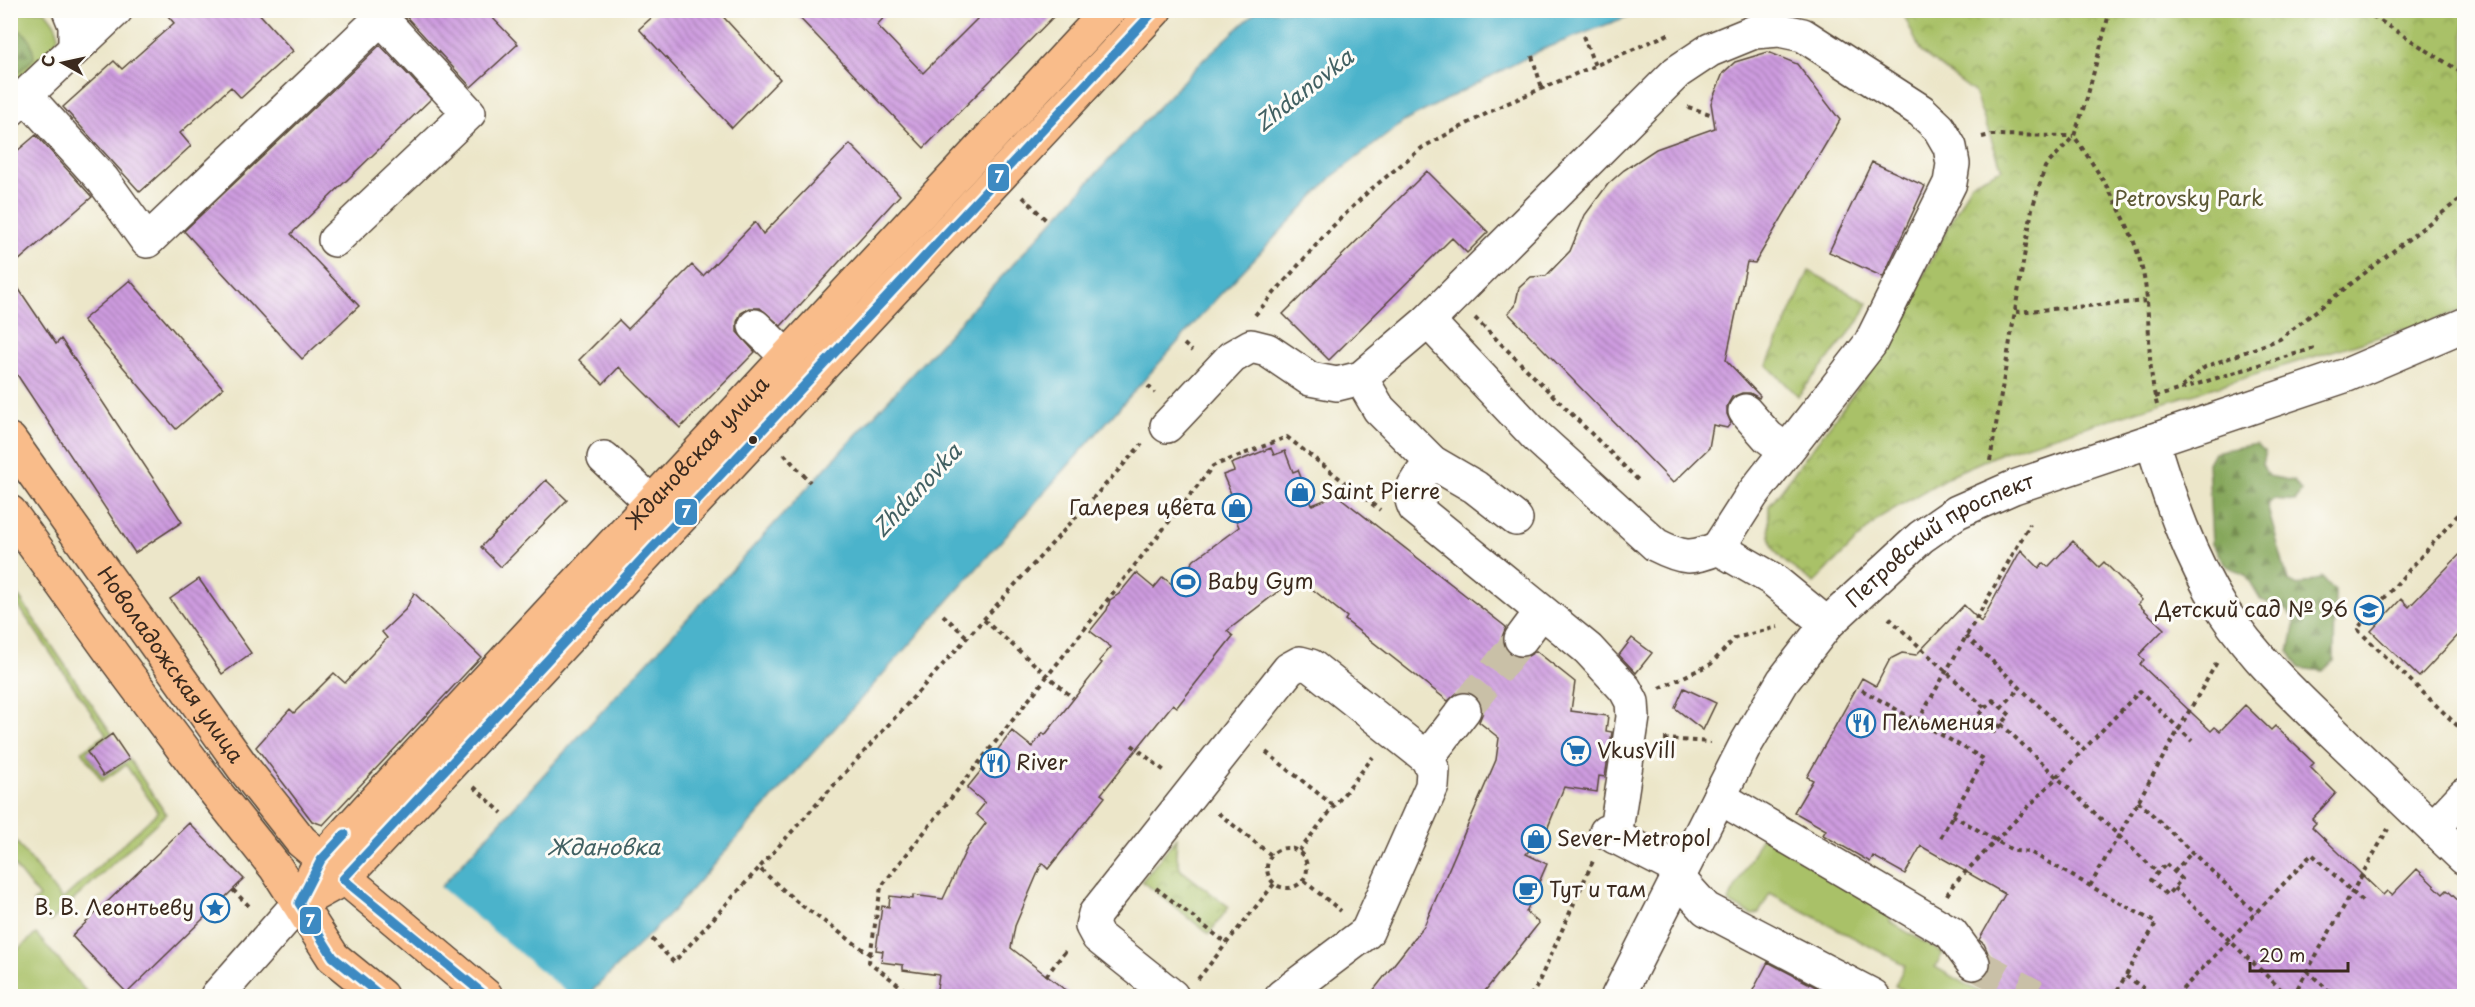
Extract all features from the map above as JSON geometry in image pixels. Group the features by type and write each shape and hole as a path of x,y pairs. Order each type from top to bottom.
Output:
{"main road":[{"name":"Ждановская улица","path":"332,870 651,502 788,358 1109,10"},
{"name":"Ждановская улица","path":"299,903 1155,10"},
{"name":"Новоладожская улица","path":"10,440 242,766 301,841 332,870 486,996"},
{"name":"Новоладожская улица","path":"17,533 276,868 333,957 381,996"}],"street":[{"path":"69,10 75,25 75,48"},
{"path":"116,10 18,103 103,180 147,241 381,18 469,113 335,240"},
{"path":"1167,426 1232,357 1251,346 1267,350 1310,379 1337,384 1360,378 1428,321 1677,72 1710,50 1754,32 1779,30 1810,39 1921,111 1939,128 1950,147 1953,164 1950,183 1870,344 1786,450 1718,548 1697,557 1676,555 1656,545 1536,436 1428,321"},
{"path":"755,326 788,358"},
{"name":"Петровский проспект","path":"1618,996 1746,744 1783,681 1827,624 1921,537 1957,512 2155,425 2347,375 2464,326"},
{"path":"1360,378 1379,409 1432,462 1475,487 1516,519"},
{"path":"1745,411 1768,437 1786,450"},
{"path":"2155,425 2180,529 2223,609 2256,654 2464,858"},
{"path":"604,458 651,502"},
{"path":"1432,462 1413,486 1410,498 1415,508 1588,648 1625,689 1632,702 1630,737 1610,834 1680,875 1707,909 1873,996"},
{"path":"1718,548 1772,579 1827,624"},
{"path":"1521,639 1541,612"},
{"path":"1182,992 1098,937 1092,926 1095,914 1289,669 1300,663 1311,666 1394,731 1427,758 1433,770 1432,786 1368,932 1282,996"},
{"path":"1427,758 1464,710"},
{"path":"2433,828 2464,795"},
{"path":"1719,797 1951,933 1973,963"},
{"name":"Ждановская улица","path":"218,996 299,903"}],"path":[{"path":"1990,466 2032,209 2045,167 2074,136 2087,98 2110,10"},
{"path":"2356,10 2376,18 2464,74"},
{"path":"1251,346 1249,322 1311,250 1370,190 1423,147 1542,88 1682,29"},
{"path":"1583,36 1595,66"},
{"path":"1532,56 1542,88"},
{"path":"1950,147 1991,135 2074,136"},
{"path":"2074,136 2100,174 2130,230 2142,266 2147,301 2148,355 2155,397 2155,425"},
{"path":"2182,387 2205,367 2280,339 2464,196"},
{"path":"1033,207 1046,220"},
{"path":"1453,296 1646,489"},
{"path":"2016,312 2147,301"},
{"path":"2155,397 2319,347"},
{"path":"652,939 674,962 1150,435 1167,426"},
{"path":"913,996 869,962 880,887 1213,466 1287,437 1383,512"},
{"path":"777,447 810,482"},
{"path":"2464,508 2357,629 2464,732"},
{"path":"1918,722 2030,524"},
{"path":"943,615 968,638"},
{"path":"1889,618 1984,708"},
{"path":"984,620 1073,699"},
{"path":"1632,702 1711,664 1735,638 1781,626"},
{"path":"1966,636 2084,749"},
{"path":"2090,886 2217,662"},
{"path":"2001,708 2020,688"},
{"path":"1862,690 1984,759 1940,838"},
{"path":"1953,885 2140,691 2192,741"},
{"path":"1993,700 2001,708 2010,716 1994,732 1977,716 1993,700"},
{"path":"2001,724 2158,873"},
{"path":"1239,731 1334,806"},
{"path":"1299,851 1394,731"},
{"path":"1630,737 1746,744"},
{"path":"482,795 502,813"},
{"path":"2138,801 2256,913"},
{"path":"1952,815 2014,851 2030,852 2156,923 2114,996"},
{"path":"2293,996 2390,826"},
{"path":"1530,996 1536,988 1610,834"},
{"path":"1290,847 1299,851 1306,860 1308,870 1304,881 1294,888 1283,889 1274,884 1267,875 1266,864 1271,855 1279,849 1290,847"},
{"path":"2174,872 2192,852"},
{"path":"2176,996 2312,854 2364,903"},
{"path":"2166,864 2182,879 2167,895 2151,880 2158,873 2166,864"},
{"path":"759,868 798,902 871,955"},
{"path":"1131,868 1226,943"},
{"path":"1304,881 1368,932"},
{"path":"1182,992 1274,884"},
{"path":"2174,888 2288,996"},
{"path":"233,891 253,910"},
{"path":"2307,971 2335,996"},
{"path":"2126,976 2155,996"}],"green space":[{"path":"20,11 45,11 56,26 58,36 45,55 11,86 11,17"},
{"name":"Petrovsky Park","path":"1902,11 2464,11 2464,308 2447,316 2006,451 1953,474 1880,517 1814,583 1776,553 1770,535 1769,506 1883,354 1971,183 2002,169 1974,92 1921,52"},
{"path":"11,27 21,31 28,38 34,58 11,79"},
{"path":"1809,271 1868,303 1859,321 1798,396 1767,365"},
{"path":"2256,444 2265,451 2262,464 2268,476 2294,481 2301,491 2295,501 2274,499 2267,505 2288,581 2298,586 2322,577 2335,591 2334,661 2322,671 2299,668 2289,652 2295,622 2288,611 2261,600 2247,576 2225,565 2212,543 2208,463 2214,452"},
{"path":"10,584 112,734 87,752 102,775 129,759 166,814 50,922 33,902 39,897 11,862 11,835 62,900 158,812 126,765 102,781 82,751 106,734 13,598 11,599"},
{"path":"1762,836 1890,914 1890,922 1943,953 1935,967 1986,996 1915,996 1895,986 1905,965 1770,893 1759,913 1752,915 1728,902"},
{"path":"1177,837 1176,854 1181,870 1229,907 1209,934 1142,881"},
{"path":"36,934 90,996 11,996 11,955"}],"water":[{"name":"Ждановка","path":"1257,11 1642,11 1543,49 1405,121 1333,176 1217,298 667,917 587,996 345,996 455,871 1141,125 1204,59"}],"pier":[{"path":"438,885 571,996 342,996"}],"building":[{"path":"163,10 256,10 293,51 241,98 231,87 180,133 191,146 140,192 63,107 114,61 122,69 174,23"},
{"path":"400,10 485,10 518,44 471,87"},
{"path":"660,10 717,10 780,79 732,128 639,29"},
{"path":"792,10 891,10 877,25 923,73 986,10 1060,10 924,148"},
{"path":"380,45 431,99 291,234 359,306 302,359 184,231"},
{"path":"1768,52 1797,64 1840,120 1755,263 1747,262 1726,360 1760,396 1759,398 1750,393 1742,393 1732,397 1727,406 1727,414 1731,423 1727,428 1713,425 1709,448 1673,483 1508,313 1515,306 1519,288 1531,277 1546,276 1570,251 1585,215 1608,184 1624,170 1656,149 1715,128 1711,103 1723,73 1735,62"},
{"path":"36,135 92,197 10,268 10,157"},
{"path":"850,144 900,195 781,326 760,308 750,308 741,313 737,322 737,332 755,352 680,428 619,367 603,384 579,360 619,320 628,329 692,265 703,276 755,222 763,234"},
{"path":"1872,162 1925,186 1883,277 1829,252"},
{"path":"1427,171 1488,232 1467,253 1452,238 1329,360 1283,314"},
{"path":"10,276 56,344 61,339 182,522 135,553 10,364"},
{"path":"130,280 223,388 176,429 83,320"},
{"path":"1271,448 1274,455 1285,451 1293,472 1298,470 1312,505 1337,495 1506,627 1502,637 1509,654 1519,658 1536,651 1575,682 1571,711 1608,716 1606,731 1612,732 1605,777 1599,776 1597,792 1564,787 1546,832 1526,854 1547,864 1526,912 1539,923 1481,996 1369,996 1424,926 1496,760 1499,738 1479,722 1483,712 1476,696 1467,692 1457,693 1448,701 1345,620 1347,617 1302,581 1280,590 1227,631 1233,636 1177,707 1173,704 1101,794 1105,797 1048,869 1042,863 1015,926 1011,948 1073,996 936,996 939,975 903,970 903,965 881,962 883,951 876,950 882,906 889,907 890,896 913,899 913,895 943,899 967,848 986,823 976,814 985,803 967,788 984,767 987,757 996,752 1012,731 1032,747 1043,733 1045,735 1102,663 1099,661 1111,647 1090,631 1107,610 1110,600 1119,594 1136,573 1154,588 1163,577 1174,586 1194,560 1239,527 1227,498 1232,496 1223,475 1234,471 1231,464"},
{"path":"546,480 567,500 501,567 481,547"},
{"path":"2073,541 2099,567 2104,562 2142,600 2138,604 2164,629 2139,655 2144,660 2140,664 2211,731 2215,727 2220,731 2245,705 2271,730 2275,726 2314,763 2310,767 2336,793 2312,819 2316,823 2312,827 2383,895 2387,891 2392,895 2417,869 2443,894 2447,890 2464,906 2464,996 2004,996 1976,981 1985,978 1992,962 1984,944 1979,940 2005,894 1921,846 1905,874 1873,856 1870,862 1823,835 1826,830 1794,812 1813,780 1807,777 1862,678 1876,686 1890,659 1902,653 1916,655 1964,605 1981,622 2021,550 2039,568 2043,563 2048,567"},
{"path":"2464,550 2464,629 2419,677 2371,631 2401,599 2409,607"},
{"path":"199,579 251,653 222,674 170,599"},
{"path":"414,593 481,657 323,825 312,821 256,747 290,709 294,713 334,673 345,683 387,638 382,632 406,609"},
{"path":"1632,638 1652,653 1636,673 1619,655"},
{"path":"1684,688 1716,703 1703,730 1675,708"},
{"path":"112,734 129,759 103,776 87,752"},
{"path":"189,823 244,879 127,993 72,936"},
{"path":"1768,962 1833,996 1750,996"}],"tunnel":[{"path":"1464,710 1521,639"},
{"path":"1973,963 2035,996"}],"transit line":[{"name":"7","path":"486,996 343,879 1155,10"},
{"name":"7","path":"345,834 321,860 299,903 333,957 381,996"}],"place":[{"name":"Saint Pierre","path":"1300,492"},
{"name":"Галерея цвета","path":"1237,508"},
{"name":"Baby Gym","path":"1186,582"},
{"name":"Детский сад № 96","path":"2369,610"},
{"name":"Пельмения","path":"1861,723"},
{"name":"VkusVill","path":"1576,751"},
{"name":"River","path":"995,763"},
{"name":"Sever-Metropol","path":"1536,839"},
{"name":"Тут и там","path":"1528,890"},
{"name":"В. В. Леонтьеву","path":"215,908"}],"water label":[{"name":"Zhdanovka","path":"1304,90"},
{"name":"Zhdanovka","path":"917,490"}]}
